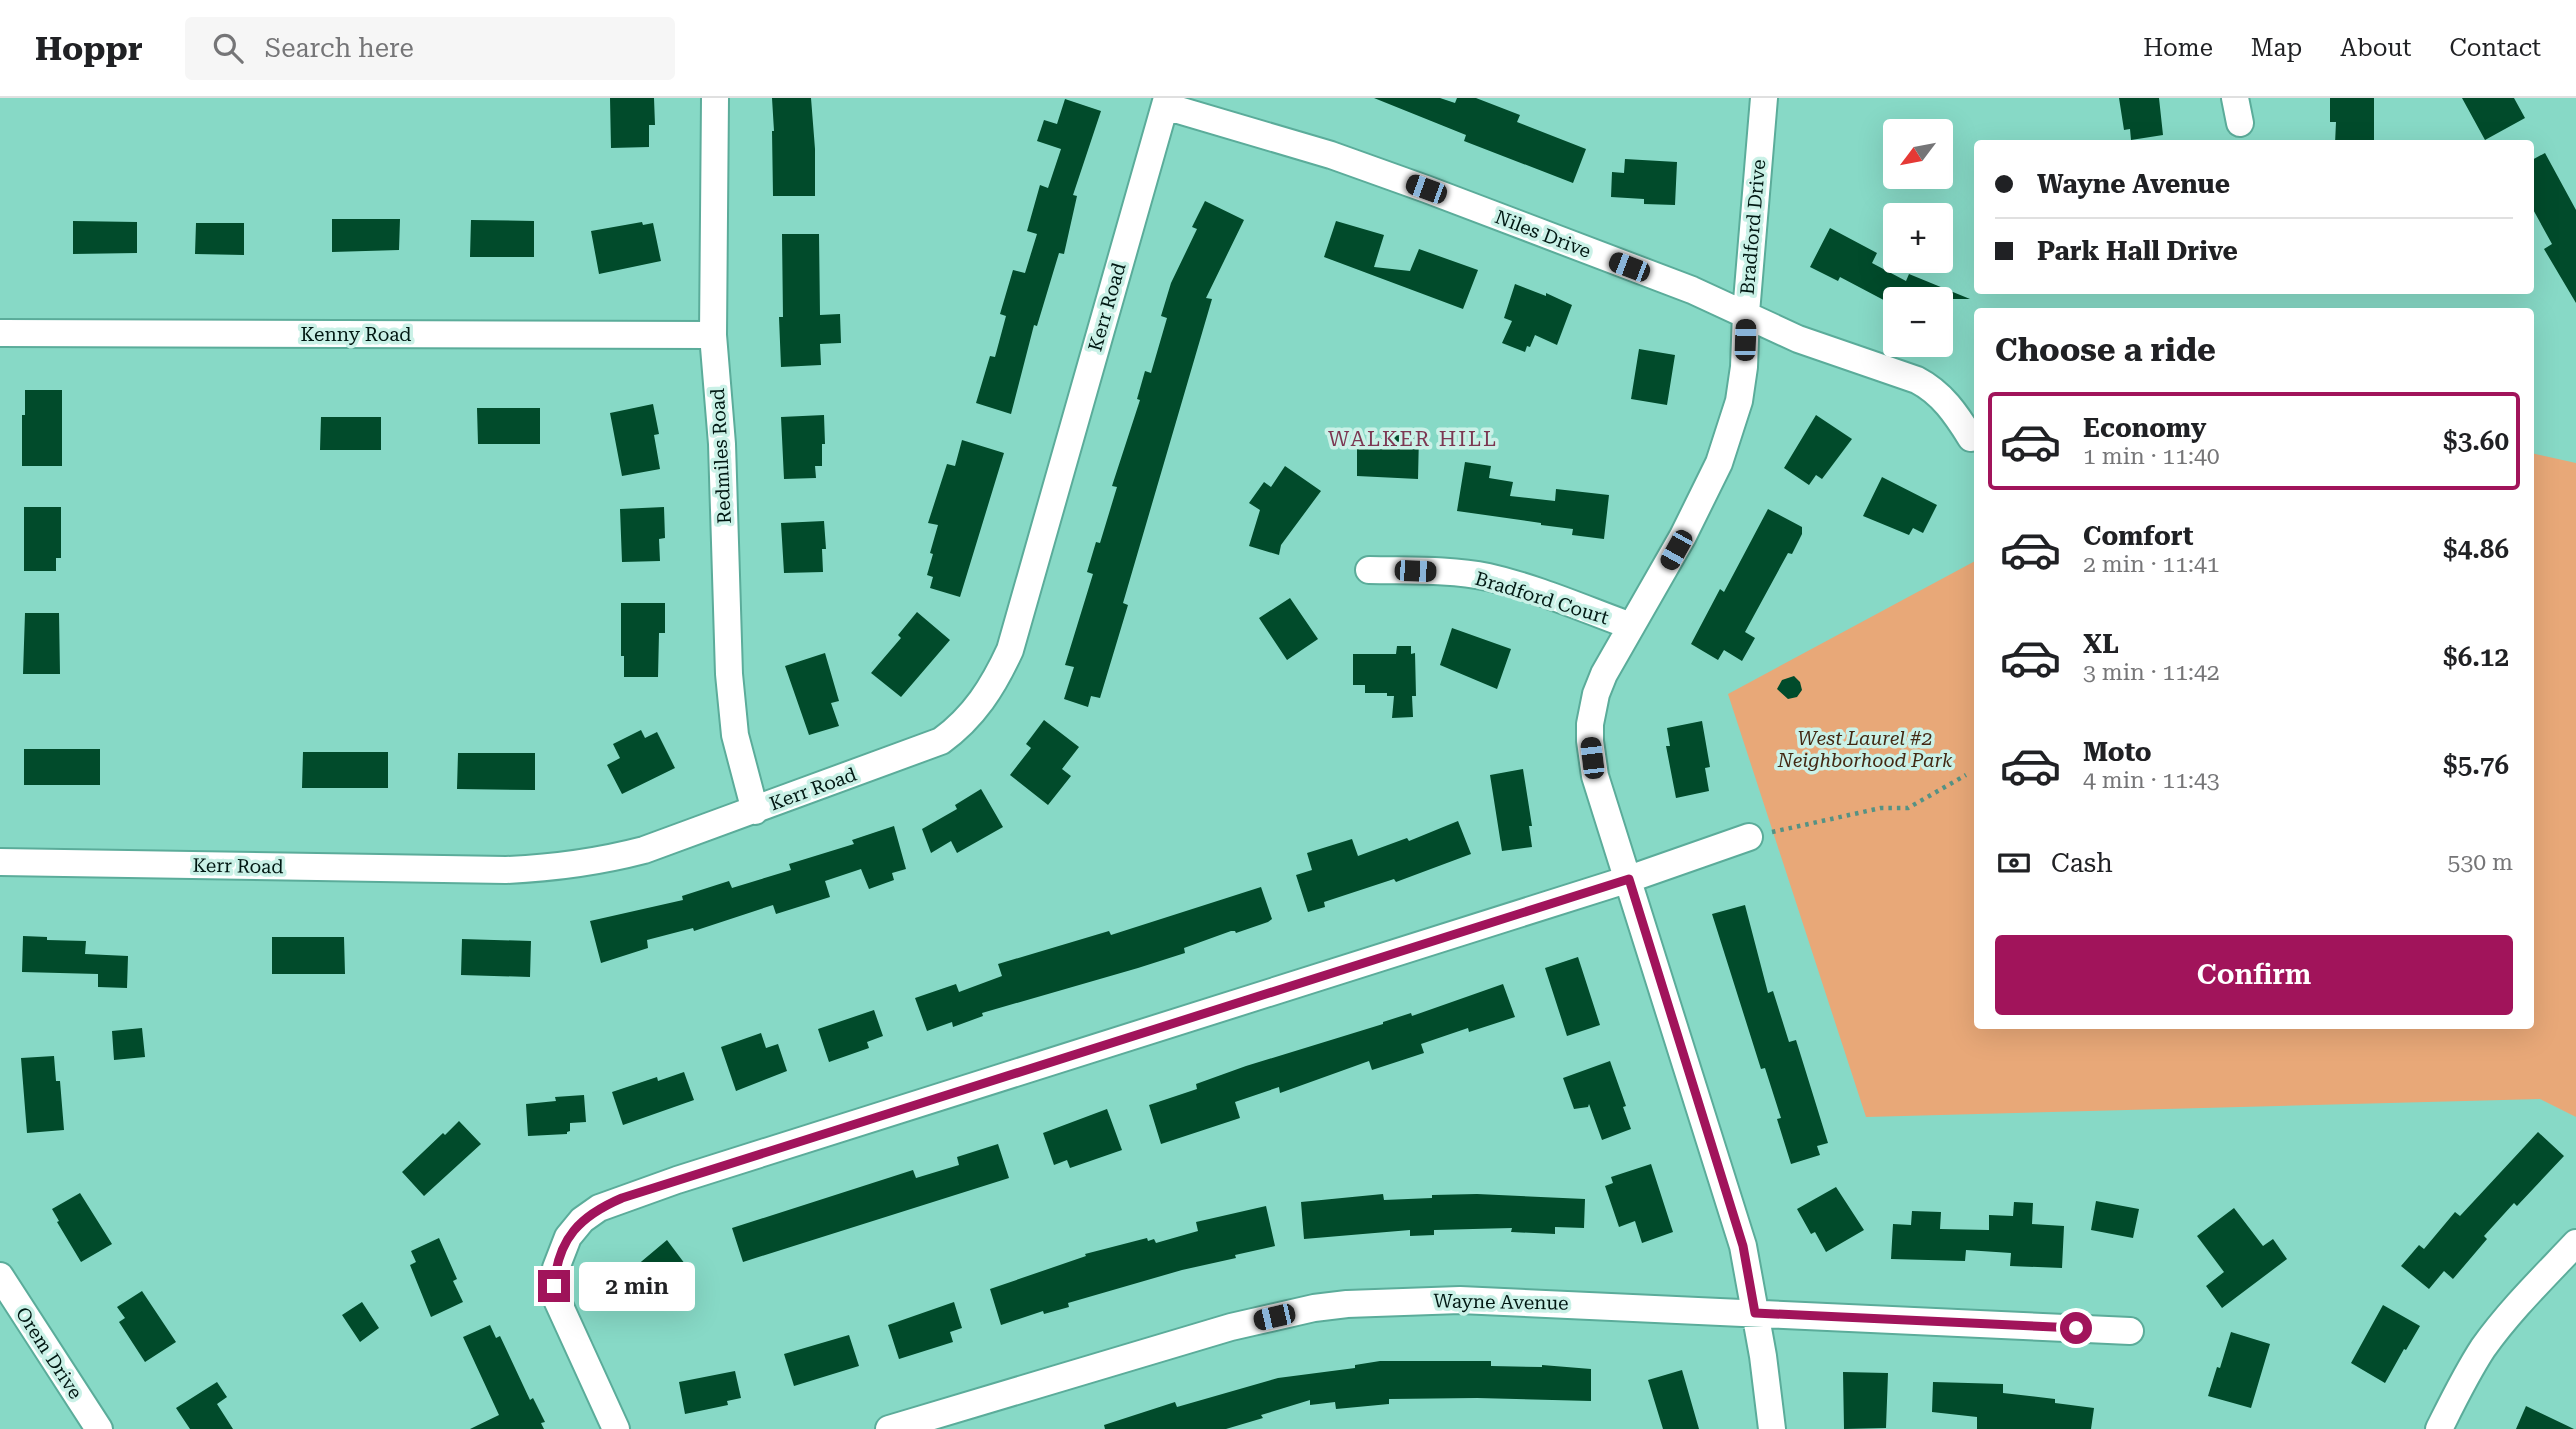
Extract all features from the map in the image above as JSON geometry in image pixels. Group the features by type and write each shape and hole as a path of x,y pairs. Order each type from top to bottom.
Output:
{"street":[{"name":"Redmiles Road","path":"715,98 713,335 722,443 729,674 734,735 755,811"},
{"name":"Bradford Drive","path":"1764,98 1744,367 1739,401 1728,441 1683,536 1604,674 1593,708 1590,741 1595,776 1743,1246 1772,1429"},
{"name":"Niles Drive","path":"1166,102 1331,155 1414,185 1692,290 1798,339 1906,376 1931,387 1955,412 1971,438"},
{"name":"Kerr Road","path":"0,862 506,870 555,868 599,862 644,850 941,741 971,715 996,680 1010,650 1166,102"},
{"name":"Kenny Road","path":"0,332 713,335"},
{"name":"Bradford Court","path":"1369,570 1461,573 1487,577 1532,590 1631,626"},
{"path":"616,1429 571,1335 554,1286 556,1268 568,1237 582,1220 599,1208 677,1180 1629,879 1749,837"},
{"path":"2440,1429 2466,1375 2484,1348 2515,1309 2576,1243"},
{"name":"Orem Drive","path":"0,1276 99,1429"},
{"name":"Wayne Avenue","path":"889,1429 1231,1327 1314,1308 1385,1302 1460,1300 2130,1331"}],"path":[{"path":"1749,837 1881,808 1908,808 1966,775"}],"green space":[{"name":"West Laurel #2 Neighborhood Park","path":"2534,454 2576,463 2576,1117 2540,1099 1866,1117 1728,694 1974,562 1974,1029 2534,1029"}],"building":[{"path":"610,98 654,98 655,125 649,125 649,147 611,148"},
{"path":"772,98 811,98 815,196 773,196"},
{"path":"1374,98 1440,98 1455,103 1457,98 1476,98 1520,115 1517,122 1586,149 1573,183 1464,141 1466,135"},
{"path":"2119,98 2159,98 2163,135 2131,140 2130,129 2124,130"},
{"path":"2330,98 2374,98 2374,140 2335,140 2336,122 2330,122"},
{"path":"2462,98 2514,98 2525,118 2485,140"},
{"path":"1065,99 1101,111 1073,195 1077,196 1064,254 1059,253 1037,326 1034,325 1011,414 976,403 990,356 995,357 1006,316 1000,314 1013,270 1025,273 1037,234 1027,231 1040,185 1048,188 1061,149 1037,141 1044,120 1057,124"},
{"path":"2545,153 2576,210 2576,303 2544,249 2552,244 2534,211 2534,159"},
{"path":"1625,159 1677,162 1675,205 1644,204 1644,199 1611,197 1612,172 1624,173"},
{"path":"1205,201 1244,220 1206,298 1212,299 1123,603 1128,605 1100,698 1091,696 1088,707 1064,699 1074,667 1065,665 1093,574 1087,572 1096,542 1100,543 1117,487 1112,486 1140,400 1137,399 1145,371 1151,373 1167,318 1161,316 1171,283 1197,229 1192,227"},
{"path":"332,219 400,219 399,250 332,252"},
{"path":"471,220 534,221 534,257 470,257"},
{"path":"73,221 137,222 137,253 73,254"},
{"path":"1336,221 1384,235 1374,267 1410,271 1419,249 1478,270 1463,309 1324,257"},
{"path":"642,222 643,225 653,223 661,261 599,274 591,231"},
{"path":"196,223 244,223 244,255 195,254"},
{"path":"1830,228 1877,253 1872,263 1883,269 1883,273 1891,273 1906,281 1909,274 1941,287 1883,287 1883,300 1840,277 1838,281 1810,267"},
{"path":"782,234 819,234 820,315 840,314 841,343 820,344 821,365 781,367 779,317 783,317"},
{"path":"1515,284 1546,296 1546,293 1572,305 1557,345 1535,335 1525,352 1502,343 1512,321 1504,318"},
{"path":"1953,292 1970,299 1953,299"},
{"path":"1639,349 1675,355 1667,405 1631,399"},
{"path":"25,390 62,390 62,466 22,466"},
{"path":"653,404 659,434 654,435 660,469 622,476 610,413"},
{"path":"477,408 540,408 540,444 478,444"},
{"path":"824,415 825,444 822,444 822,466 815,466 816,478 784,479 781,417"},
{"path":"1816,415 1852,439 1822,479 1816,475 1809,485 1784,468"},
{"path":"321,417 381,417 381,450 320,450"},
{"path":"1391,435 1419,435 1418,479 1357,476 1357,446 1368,446 1368,438 1391,438"},
{"path":"962,440 1004,453 960,597 930,588 933,577 927,575 938,525 928,523 947,464 955,466"},
{"path":"1465,462 1491,466 1489,478 1513,482 1510,496 1555,501 1556,489 1609,495 1604,539 1572,535 1573,529 1457,511"},
{"path":"1285,466 1321,491 1281,545 1279,555 1249,546 1260,510 1249,503 1264,482 1271,487"},
{"path":"1882,477 1937,505 1923,533 1913,528 1909,535 1863,516"},
{"path":"24,507 61,507 61,558 56,558 56,571 24,571"},
{"path":"664,507 665,538 659,539 660,561 622,562 620,509"},
{"path":"1768,509 1802,527 1802,534 1792,554 1788,553 1745,632 1755,638 1742,661 1724,650 1718,660 1691,644 1720,589 1724,592"},
{"path":"824,521 826,549 822,549 823,572 784,573 781,523"},
{"path":"1290,598 1318,639 1287,660 1259,618"},
{"path":"621,603 665,603 665,633 659,633 658,677 624,677 624,656 621,656"},
{"path":"917,612 950,640 901,697 871,673 901,638 898,635"},
{"path":"25,613 59,613 60,674 23,674"},
{"path":"1452,628 1511,649 1497,689 1440,665"},
{"path":"1397,646 1411,646 1411,654 1415,653 1416,696 1412,696 1413,717 1392,718 1394,696 1387,696 1387,693 1365,693 1365,685 1353,685 1353,654 1396,654"},
{"path":"825,653 839,701 831,703 839,726 809,735 785,666"},
{"path":"1794,676 1800,682 1802,690 1797,697 1788,699 1777,689 1782,680"},
{"path":"1044,720 1079,747 1062,769 1071,776 1048,805 1010,775 1031,748 1026,744"},
{"path":"1702,721 1710,767 1705,768 1709,791 1676,798 1666,746 1670,746 1667,728"},
{"path":"641,730 645,738 657,732 675,768 622,794 607,765 620,758 613,744"},
{"path":"24,749 100,749 100,785 24,785"},
{"path":"303,752 388,752 388,788 302,788"},
{"path":"458,753 535,753 535,790 457,789"},
{"path":"1523,769 1532,826 1529,826 1532,847 1502,851 1490,775"},
{"path":"981,789 1003,827 957,853 951,841 931,853 922,829 957,809 955,805"},
{"path":"1458,821 1471,854 1396,882 1394,879 1324,902 1325,907 1308,912 1296,875 1312,870 1307,853 1352,839 1358,856 1407,838 1409,841"},
{"path":"894,826 906,869 892,873 894,880 869,889 861,869 825,881 830,897 776,914 773,905 694,931 693,928 647,940 648,948 601,963 590,921 683,900 682,896 729,881 732,888 791,870 789,864 854,844 852,840"},
{"path":"1261,887 1272,919 1268,922 1236,933 1231,931 1184,948 1185,953 982,1013 983,1016 953,1027 952,1022 927,1031 915,998 956,984 959,992 1002,976 998,964 1109,931 1111,935"},
{"path":"1745,905 1768,993 1773,991 1789,1042 1796,1040 1828,1143 1817,1146 1820,1155 1791,1164 1777,1119 1781,1118 1765,1068 1761,1069 1712,914"},
{"path":"23,936 86,941 85,954 128,956 127,988 98,987 98,974 22,972"},
{"path":"272,937 344,937 345,974 272,974"},
{"path":"462,939 531,941 530,977 461,975"},
{"path":"1578,957 1600,1025 1567,1036 1545,968"},
{"path":"1503,984 1515,1017 1469,1032 1468,1028 1421,1044 1424,1053 1372,1070 1369,1061 1280,1093 1279,1087 1235,1102 1240,1118 1161,1144 1149,1105 1197,1089 1196,1084 1246,1066 1411,1013 1412,1016"},
{"path":"874,1010 883,1036 867,1042 869,1048 829,1062 818,1029"},
{"path":"142,1028 145,1057 114,1060 112,1031"},
{"path":"761,1033 766,1048 778,1044 787,1071 736,1091 721,1047"},
{"path":"54,1056 56,1081 60,1081 64,1130 27,1133 21,1058"},
{"path":"1610,1061 1631,1129 1602,1140 1589,1104 1588,1107 1574,1109 1563,1078"},
{"path":"684,1072 694,1100 623,1125 612,1092 657,1077 658,1081"},
{"path":"584,1095 586,1122 570,1123 570,1131 567,1134 528,1136 526,1104 556,1101 555,1097"},
{"path":"1107,1109 1122,1150 1070,1168 1067,1160 1054,1165 1043,1133"},
{"path":"459,1121 481,1144 424,1196 402,1172"},
{"path":"2538,1132 2564,1156 2517,1206 2514,1203 2484,1236 2487,1239 2453,1279 2444,1271 2429,1289 2401,1266 2419,1245 2424,1249 2455,1212 2460,1216"},
{"path":"998,1144 1009,1178 743,1262 732,1228 913,1170 916,1178 959,1165 957,1157"},
{"path":"1651,1164 1673,1232 1642,1243 1635,1221 1619,1227 1605,1186 1613,1183 1611,1177"},
{"path":"1836,1187 1864,1230 1826,1252 1815,1232 1811,1234 1797,1209"},
{"path":"80,1193 112,1244 81,1262 52,1209"},
{"path":"1383,1194 1384,1200 1477,1194 1585,1199 1584,1228 1555,1227 1555,1234 1511,1232 1512,1228 1434,1230 1434,1235 1410,1236 1410,1230 1304,1239 1301,1202"},
{"path":"2096,1201 2139,1209 2133,1238 2091,1230"},
{"path":"2014,1202 2033,1203 2032,1224 2064,1226 2062,1268 2010,1266 2011,1253 1966,1250 1965,1261 1891,1259 1893,1224 1911,1225 1912,1211 1941,1212 1940,1229 1989,1230 1989,1215 2013,1216"},
{"path":"1266,1206 1275,1246 1182,1270 1068,1303 1069,1307 1044,1314 1043,1311 1001,1325 990,1289 1086,1256 1085,1254 1147,1238 1148,1241 1154,1239 1156,1243 1198,1231 1196,1222"},
{"path":"2234,1208 2263,1246 2273,1239 2287,1259 2222,1308 2206,1286 2224,1272 2197,1236"},
{"path":"439,1238 457,1279 453,1281 463,1302 431,1317 410,1265 416,1262 411,1251"},
{"path":"667,1240 688,1268 661,1288 637,1296 623,1277"},
{"path":"142,1291 176,1342 145,1362 119,1322 125,1318 117,1307"},
{"path":"362,1302 379,1328 360,1342 342,1315"},
{"path":"954,1302 962,1328 950,1332 953,1342 899,1359 888,1325"},
{"path":"2383,1305 2420,1326 2385,1383 2351,1363"},
{"path":"490,1325 496,1338 500,1336 530,1400 533,1398 545,1422 541,1423 544,1429 470,1429 499,1415 463,1337"},
{"path":"2231,1332 2270,1344 2251,1408 2208,1396"},
{"path":"849,1335 859,1366 794,1386 784,1354"},
{"path":"1380,1361 1491,1361 1491,1366 1542,1365 1591,1369 1591,1401 1389,1399 1389,1404 1336,1409 1335,1402 1310,1405 1310,1400 1226,1429 1105,1429 1104,1425 1175,1402 1177,1407 1278,1378 1355,1368 1355,1365"},
{"path":"1682,1370 1699,1429 1663,1429 1648,1380"},
{"path":"735,1371 741,1398 727,1401 728,1405 685,1414 679,1382"},
{"path":"1843,1372 1888,1373 1886,1428 1844,1429"},
{"path":"217,1382 227,1397 217,1404 233,1429 190,1429 176,1408"},
{"path":"1933,1382 2003,1384 2003,1393 2055,1399 2055,1403 2094,1408 2091,1429 1977,1429 1977,1417 1932,1412"},
{"path":"2526,1406 2574,1429 2516,1429"}],"district":[{"name":"WALKER HILL","path":"1413,439"}],"route":[{"path":"554,1286 561,1250 568,1237 582,1220 599,1208 622,1198 1629,879 1743,1246 1755,1313 2076,1328"}]}
